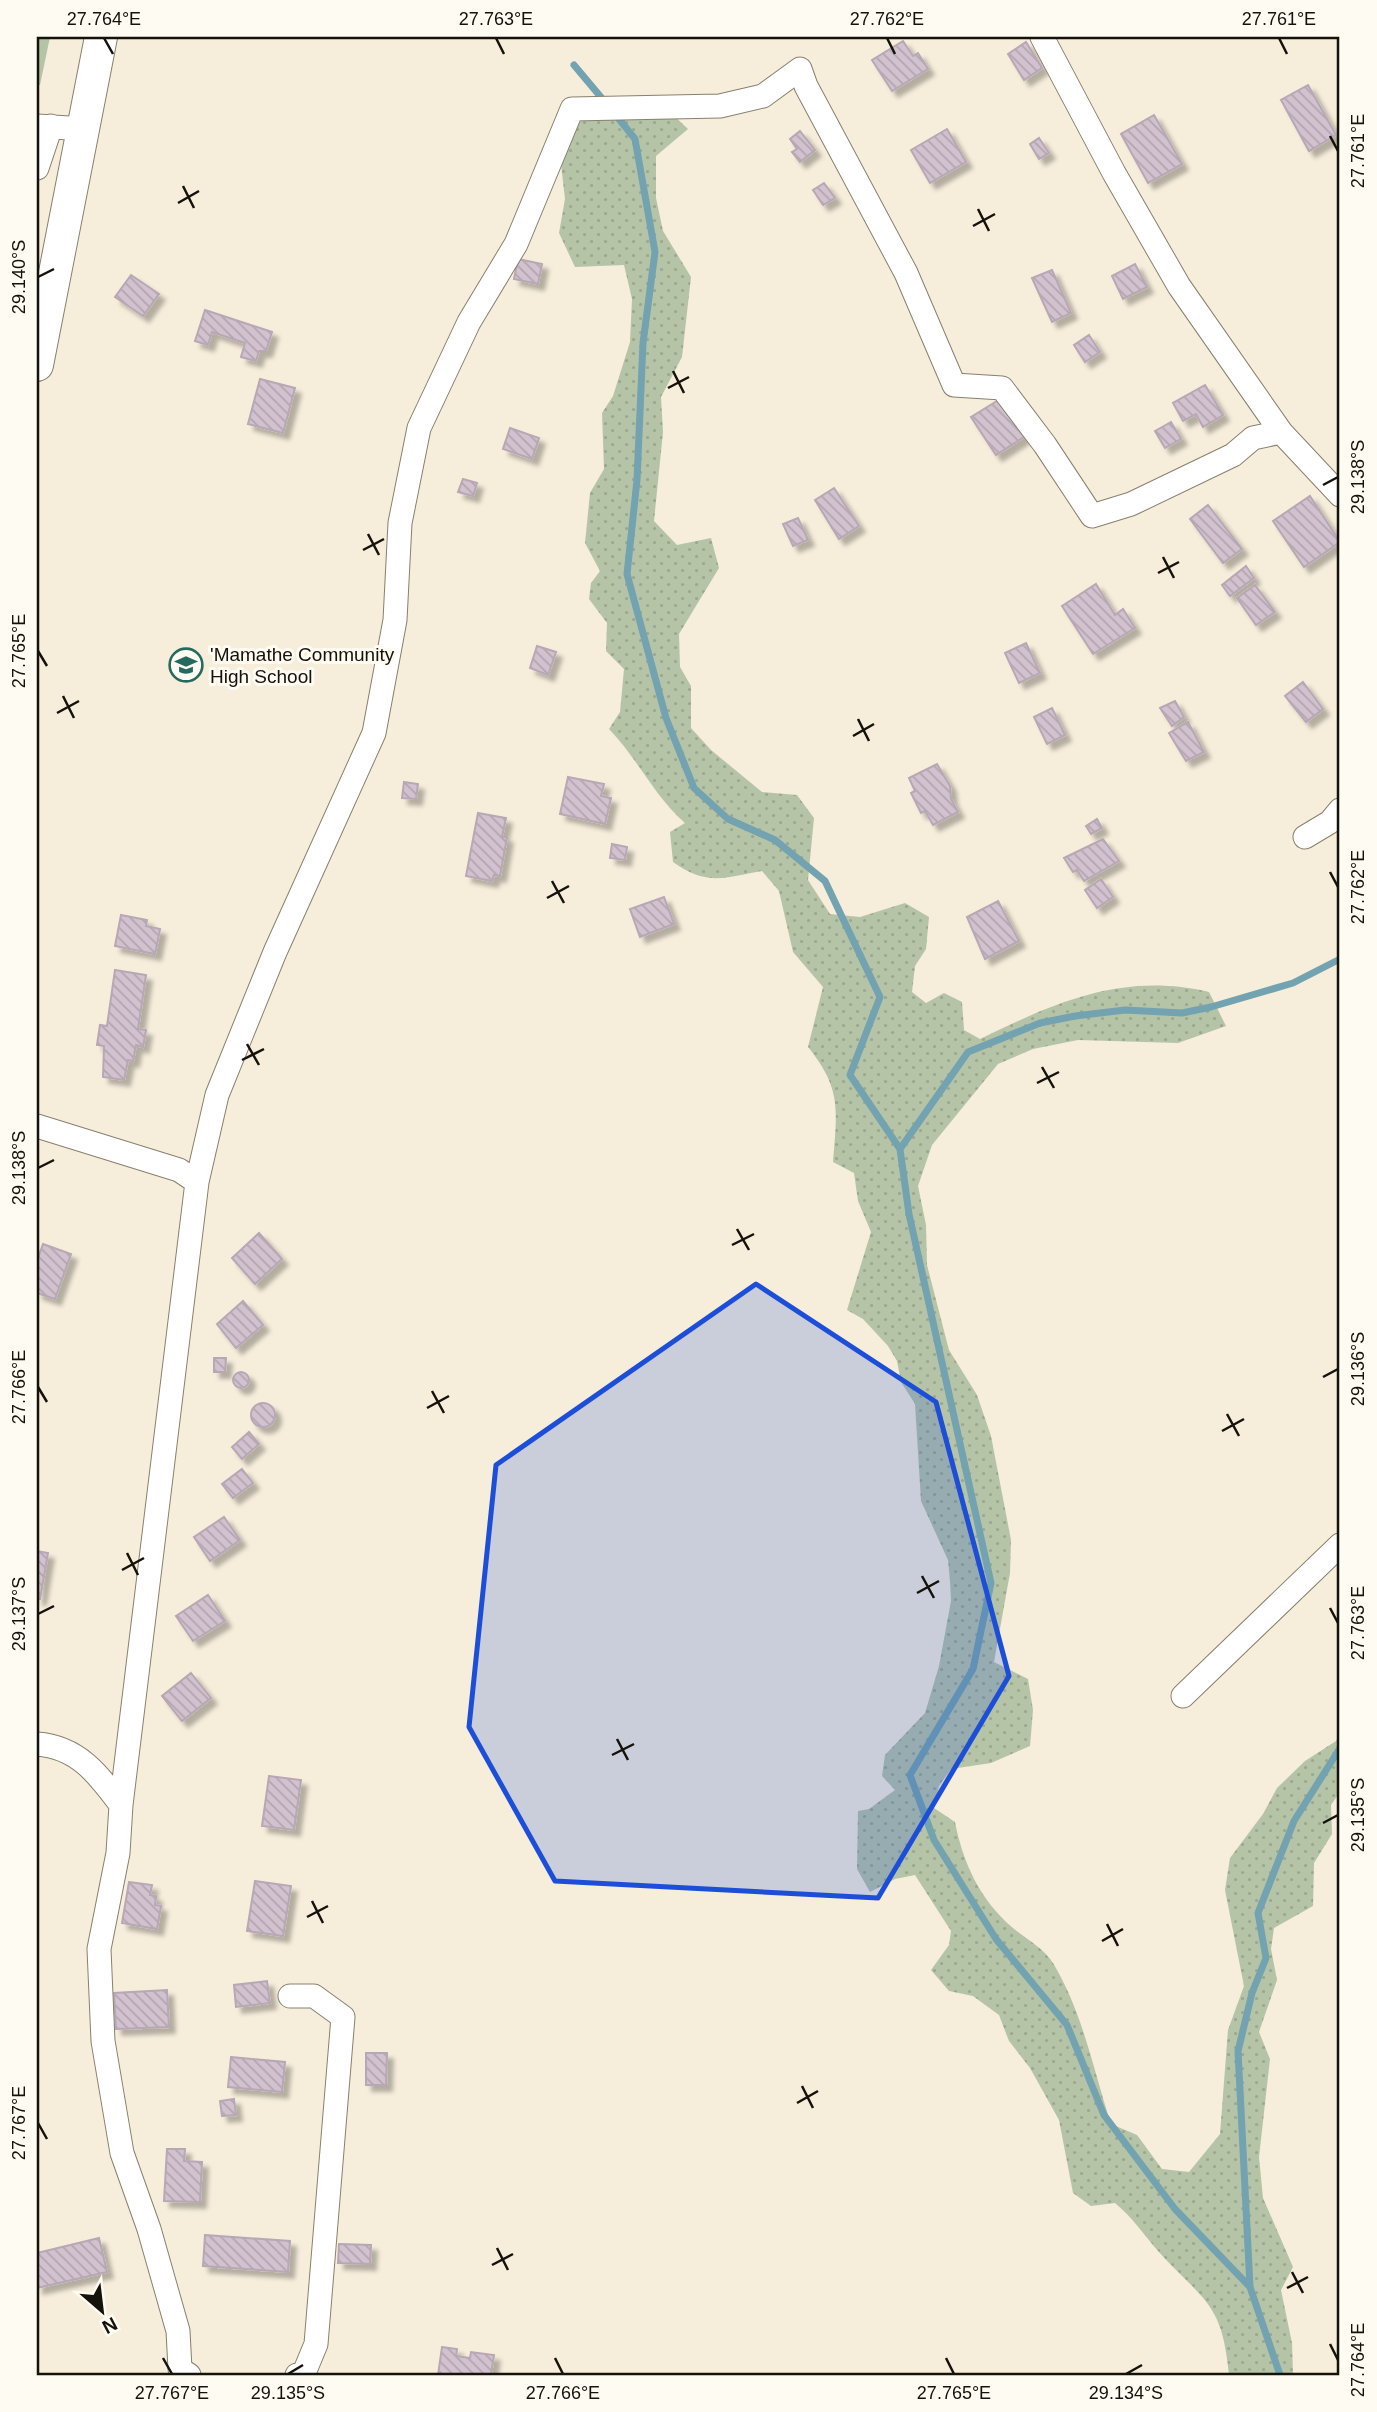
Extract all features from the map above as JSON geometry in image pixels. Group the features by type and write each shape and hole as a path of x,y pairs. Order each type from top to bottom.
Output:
{"main road":[{"path":"37,365 85,130 101,37"}],"street":[{"path":"1042,37 1114,173 1179,286 1281,432 1340,495"},
{"path":"189,2375 180,2369 178,2331 149,2229 122,2153 103,2041 99,1949 118,1853 121,1805 197,1182 222,1082 275,952 374,733 396,620 400,523 419,428 469,322 516,244 572,109 720,106 763,96 800,69 806,86 906,273 954,385 1002,388 1045,445 1092,516 1131,504 1233,455 1253,438 1281,432"},
{"path":"37,168 44,126 85,130"},
{"path":"1305,837 1330,822 1340,810"},
{"path":"37,1126 179,1170 197,1182"},
{"path":"1183,1696 1340,1545"},
{"path":"37,1744 52,1745 93,1768 121,1805"},
{"path":"290,1996 314,1997 343,2017 316,2344 304,2373 297,2375"}],"highlighted area":[{"path":"756,1284 936,1402 1009,1676 878,1898 555,1881 469,1727 496,1465"}],"green space":[{"path":"37,37 50,37 40,85 37,85"},
{"path":"630,107 670,112 688,129 656,156 656,198 663,231 691,277 682,357 661,397 663,432 654,521 677,545 711,538 719,568 679,634 680,667 691,686 691,728 711,750 762,792 797,795 814,818 808,880 830,914 860,917 905,903 929,917 926,949 915,966 912,992 926,1003 944,993 962,1002 964,1030 980,1039 1036,1013 1091,994 1148,986 1209,992 1226,1026 1178,1043 1078,1040 1033,1049 998,1064 932,1145 918,1186 926,1225 927,1265 949,1350 977,1395 991,1436 1011,1540 1010,1573 994,1662 1028,1679 1033,1710 1030,1746 991,1763 951,1769 939,1786 934,1808 955,1822 968,1866 991,1905 1053,1963 1080,2021 1111,2124 1137,2135 1162,2169 1189,2172 1220,2134 1228,2030 1244,1986 1225,1890 1230,1858 1263,1814 1277,1788 1305,1761 1336,1741 1340,1733 1340,1792 1331,1805 1332,1834 1314,1863 1313,1906 1274,1928 1271,1949 1277,1980 1259,2032 1270,2059 1259,2157 1263,2198 1293,2267 1281,2290 1292,2343 1293,2375 1229,2375 1226,2351 1216,2317 1199,2293 1115,2203 1091,2206 1073,2193 1059,2120 1030,2068 1009,2041 999,2015 973,1996 949,1991 931,1970 949,1945 951,1931 915,1875 895,1879 870,1892 857,1869 858,1811 869,1809 895,1790 882,1776 885,1755 925,1713 939,1666 951,1601 948,1560 921,1501 915,1404 901,1382 897,1361 888,1346 863,1319 847,1310 871,1232 858,1201 854,1173 833,1162 835,1101 827,1075 808,1047 823,987 793,952 779,891 762,871 726,878 706,877 685,870 673,862 670,832 685,823 664,801 609,729 620,712 624,669 606,651 607,623 589,599 591,583 600,571 585,543 590,493 604,469 602,413 613,396 630,342 632,299 624,265 575,267 559,233 565,199 561,164 577,122"}],"building":[{"path":"903,41 913,56 918,53 928,69 892,91 872,60"},
{"path":"1026,42 1042,68 1024,80 1008,54"},
{"path":"1308,85 1336,135 1309,151 1281,100"},
{"path":"1154,115 1182,164 1148,183 1121,134"},
{"path":"947,129 966,162 930,183 911,150"},
{"path":"800,131 815,150 800,162 792,152 797,149 790,139"},
{"path":"1039,138 1049,153 1039,159 1030,144"},
{"path":"824,183 835,198 823,205 813,190"},
{"path":"518,259 542,264 538,284 514,279"},
{"path":"1135,264 1147,287 1123,299 1112,276"},
{"path":"1052,270 1071,313 1052,322 1032,278"},
{"path":"131,275 159,294 143,316 115,297"},
{"path":"205,310 272,332 266,351 259,351 256,361 241,357 245,343 212,332 208,345 195,341"},
{"path":"1089,335 1100,352 1085,362 1074,345"},
{"path":"260,379 295,388 283,433 248,424"},
{"path":"1205,385 1223,415 1203,427 1196,414 1183,421 1173,403"},
{"path":"1000,399 1024,437 996,455 971,417"},
{"path":"1171,422 1181,439 1165,448 1155,431"},
{"path":"510,428 539,438 532,459 503,449"},
{"path":"463,479 477,483 473,496 458,492"},
{"path":"834,488 859,526 839,539 815,500"},
{"path":"1310,496 1340,542 1304,567 1273,521"},
{"path":"1208,505 1242,549 1223,563 1190,519"},
{"path":"798,518 808,540 793,546 783,524"},
{"path":"1246,566 1254,578 1230,596 1222,585"},
{"path":"1096,584 1115,615 1123,609 1135,628 1093,654 1062,606"},
{"path":"1255,585 1275,612 1256,625 1237,598"},
{"path":"1026,643 1040,673 1019,683 1005,653"},
{"path":"537,646 556,652 548,675 530,668"},
{"path":"1303,682 1323,709 1306,722 1285,696"},
{"path":"1175,701 1184,717 1172,726 1160,708"},
{"path":"1052,708 1065,735 1047,744 1034,717"},
{"path":"1188,722 1204,752 1186,761 1169,733"},
{"path":"937,764 950,786 951,799 958,812 933,825 925,811 921,813 911,793 915,791 909,778"},
{"path":"568,777 604,784 601,796 611,798 605,824 560,814"},
{"path":"404,782 418,784 416,799 402,798"},
{"path":"478,813 506,818 502,837 507,837 500,876 494,875 492,881 466,876"},
{"path":"1097,819 1102,828 1091,834 1086,826"},
{"path":"1103,839 1119,861 1084,881 1077,870 1073,872 1064,858"},
{"path":"612,844 627,847 625,860 610,858"},
{"path":"1101,879 1113,897 1097,908 1085,890"},
{"path":"664,897 674,924 640,937 630,909"},
{"path":"998,901 1019,941 985,959 967,917"},
{"path":"121,915 147,920 146,926 160,929 155,954 115,946"},
{"path":"115,970 146,975 138,1029 146,1030 143,1047 136,1045 133,1061 128,1060 124,1080 103,1077 104,1046 97,1045 100,1025 107,1026"},
{"path":"259,1233 282,1259 255,1284 232,1258"},
{"path":"43,1244 71,1254 55,1299 37,1293 37,1261"},
{"path":"243,1301 263,1325 236,1348 217,1324"},
{"path":"214,1358 226,1358 225,1372 214,1372"},
{"path":"238,1372 244,1372 249,1380 247,1386 238,1388 233,1383 233,1377"},
{"path":"263,1403 272,1406 275,1415 272,1424 263,1427 254,1424 251,1415 254,1406"},
{"path":"249,1432 259,1444 242,1459 232,1447"},
{"path":"242,1469 253,1483 233,1498 222,1484"},
{"path":"224,1517 240,1540 210,1561 194,1537"},
{"path":"37,1551 48,1553 40,1599 37,1599"},
{"path":"208,1595 225,1621 193,1641 176,1616"},
{"path":"191,1673 211,1698 182,1721 162,1696"},
{"path":"269,1776 301,1780 294,1830 262,1826"},
{"path":"255,1881 291,1886 283,1936 247,1931"},
{"path":"129,1882 152,1885 150,1895 156,1896 155,1905 161,1906 157,1929 122,1923"},
{"path":"267,1981 270,2003 236,2007 234,1985"},
{"path":"167,1990 169,2027 116,2029 114,1993"},
{"path":"366,2053 387,2053 386,2085 366,2085"},
{"path":"231,2057 285,2062 282,2092 228,2087"},
{"path":"234,2099 236,2115 222,2116 220,2101"},
{"path":"167,2149 185,2149 184,2161 202,2162 200,2202 164,2201"},
{"path":"205,2235 290,2241 288,2272 203,2266"},
{"path":"99,2238 107,2272 37,2288 37,2253"},
{"path":"339,2244 371,2245 370,2264 338,2263"},
{"path":"442,2347 457,2349 456,2356 470,2358 471,2352 494,2355 491,2375 438,2375"}],"waterway":[{"path":"574,65 605,102"},
{"path":"615,114 635,139 655,252 643,343 637,480 627,574 666,718 694,788 728,819 775,840 825,881 880,997 850,1075 900,1149 909,1214 991,1583 973,1669 910,1775 934,1840 996,1939 1067,2025 1104,2115 1175,2209 1250,2287 1280,2375"},
{"path":"900,1149 968,1052 1040,1023 1075,1016 1125,1010 1182,1013 1211,1007 1293,983 1340,959"},
{"path":"1250,2287 1238,2051 1252,1993 1266,1958 1258,1913 1294,1821 1340,1748"}],"place":[{"name":"'Mamathe Community High School","path":"186,665"}]}
